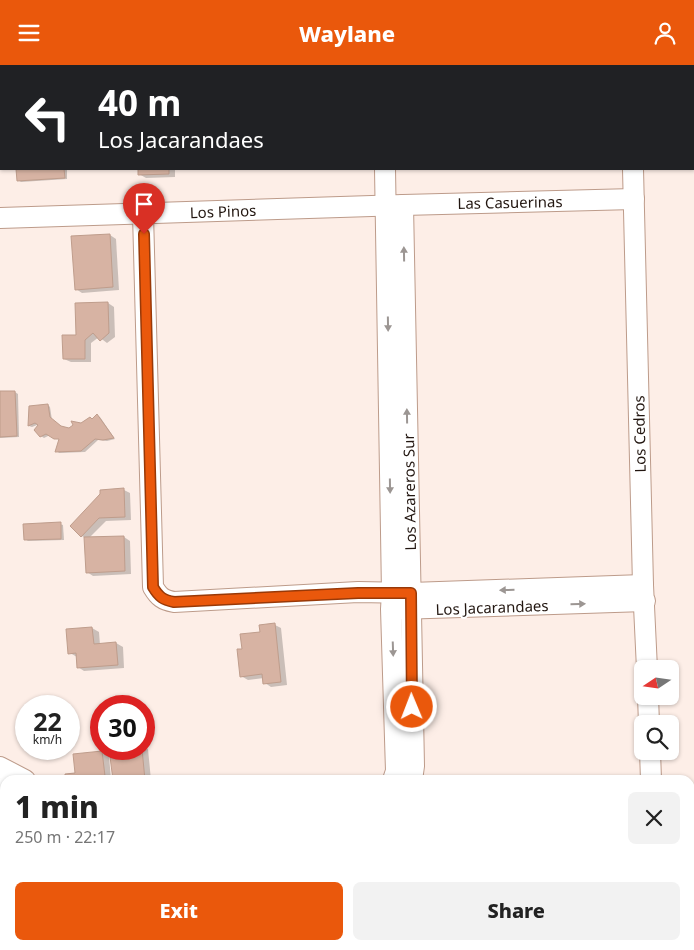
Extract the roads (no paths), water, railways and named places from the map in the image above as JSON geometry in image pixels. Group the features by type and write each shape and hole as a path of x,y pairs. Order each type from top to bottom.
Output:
{"street":[{"name":"Los Azareros Sur","path":"385,170 394,205 401,601 395,775"},
{"name":"Los Cedros","path":"633,170 647,660"},
{"name":"Las Casuerinas","path":"394,205 634,199"},
{"name":"Los Pinos","path":"0,218 394,205"},
{"name":"Los Jacarandaes","path":"144,214 153,587 158,595 165,600 174,602 358,593 401,601 644,593"},
{"name":"Los Azareros Sur","path":"401,601 414,766 413,775"},
{"path":"650,760 651,775"},
{"path":"0,767 15,775"}]}
